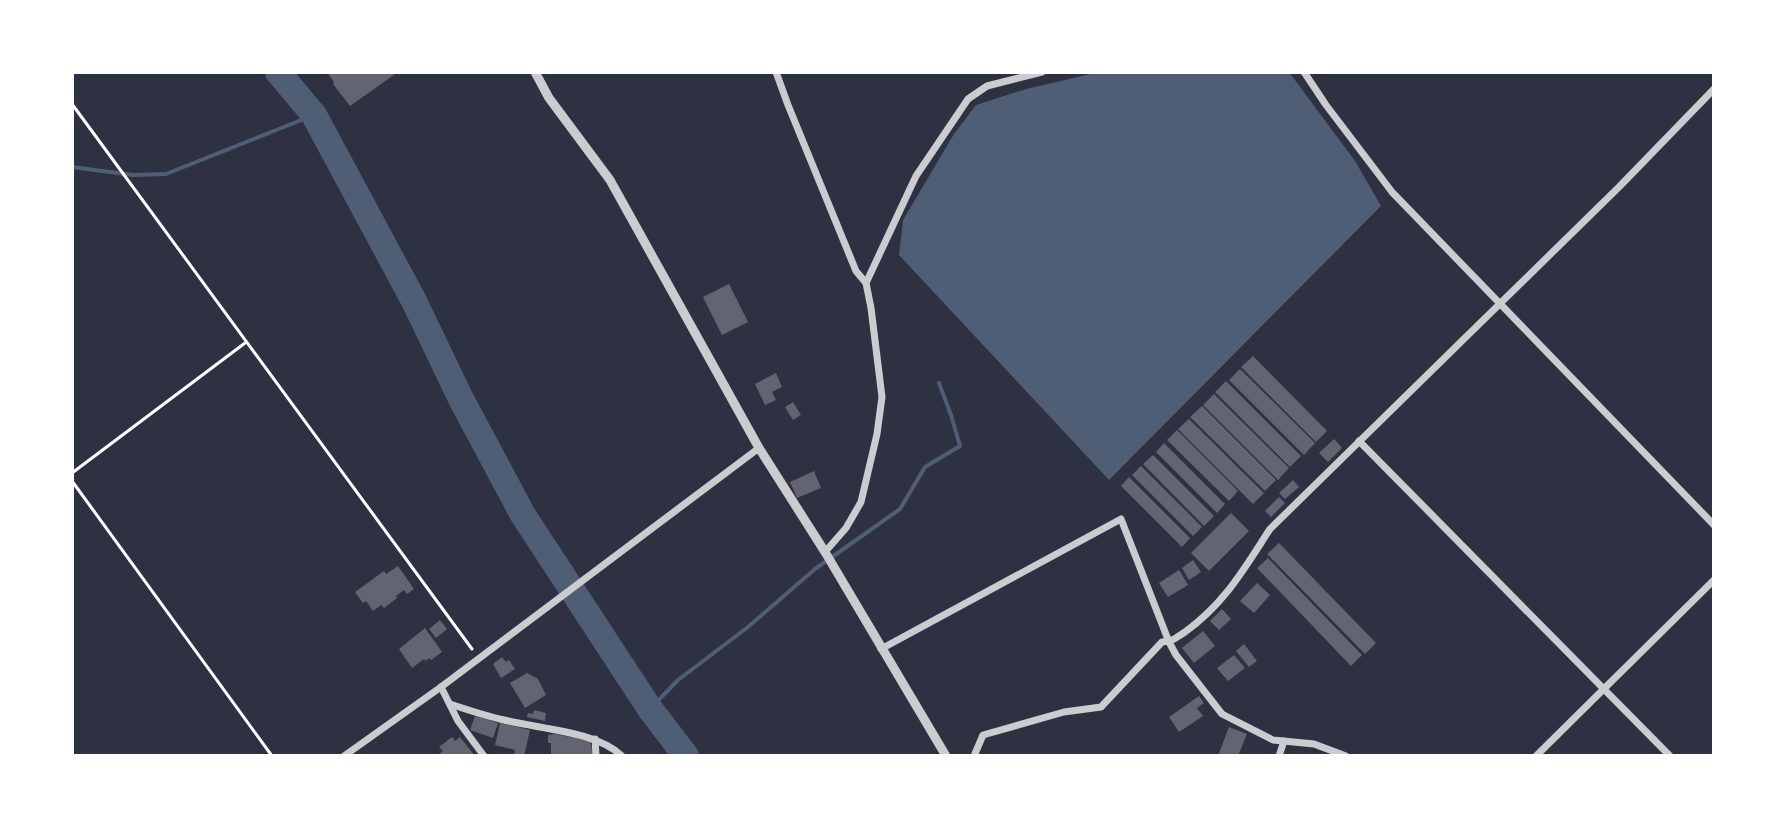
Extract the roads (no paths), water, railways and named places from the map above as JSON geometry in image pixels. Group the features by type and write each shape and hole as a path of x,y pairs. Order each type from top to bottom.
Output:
{"street":[{"path":"535,72 549,98 610,180 759,448 825,552 946,756"},
{"path":"776,72 856,271 866,283 882,397 861,502 846,528 825,552"},
{"path":"866,283 916,176 968,99 987,86 1042,72"},
{"path":"1304,72 1392,192 1714,525"},
{"path":"974,756 983,735 1064,712 1101,707 1162,642 1169,642 1204,618 1231,589 1270,529 1619,187 1714,89"},
{"path":"1359,441 1670,756"},
{"path":"344,756 592,575 759,448"},
{"path":"881,649 1121,519 1169,642 1222,714 1273,740 1314,744 1346,756"},
{"path":"1536,756 1714,580"},
{"path":"441,687 458,721 484,756"},
{"path":"450,704 504,720 595,739 614,748 622,756"},
{"path":"595,739 596,756"},
{"path":"1279,756 1284,741"}],"water":[{"path":"1099,72 1289,72 1355,161 1381,206 1109,480 899,255 903,220 954,134 976,105 1026,89"}],"waterway":[{"path":"278,72 314,115 414,301 461,399 523,515 650,709 686,756"},
{"path":"72,167 133,175 166,174 314,115"},
{"path":"650,709 678,680 748,627 815,569 900,509 925,467 960,446 939,383"}]}
